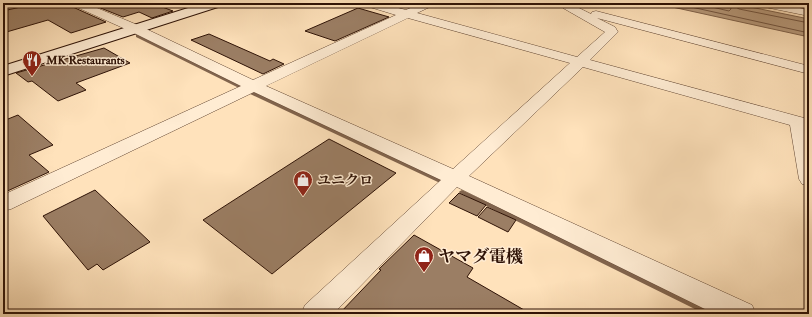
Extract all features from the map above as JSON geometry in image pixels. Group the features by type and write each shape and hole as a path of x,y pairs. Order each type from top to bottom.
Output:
{"street":[{"path":"3,7 21,3"},
{"path":"76,3 136,29 253,86 455,178 742,314"},
{"path":"3,72 217,3"},
{"path":"367,3 798,122 809,179"},
{"path":"3,204 430,3"},
{"path":"760,3 809,13"},
{"path":"315,314 455,178 612,32 611,30 561,5"},
{"path":"561,5 809,70"}],"water":[{"path":"654,3 731,3 809,19 809,37"}],"building":[{"path":"27,3 64,3 106,22 71,33 48,20 3,33 3,11 25,6"},
{"path":"111,3 157,3 157,5 173,11 152,18 139,12 123,17 98,7"},
{"path":"358,8 389,17 335,41 305,31"},
{"path":"209,34 270,61 273,59 284,64 263,74 191,40"},
{"path":"104,48 130,63 76,83 86,90 58,101 32,81 28,82 16,73"},
{"path":"18,115 53,145 29,155 49,172 3,193 3,121"},
{"name":"ユニクロ","path":"329,139 396,173 272,274 203,220"},
{"path":"95,190 150,242 103,270 97,264 88,270 43,216"},
{"path":"459,193 486,205 477,216 449,203"},
{"path":"487,207 516,220 508,232 478,217"},
{"name":"ヤマダ電機","path":"414,235 473,268 467,277 531,314 339,314 381,270 379,269"}],"waterway":[{"path":"137,36 241,87"},
{"path":"250,92 442,182"},
{"path":"462,192 713,314"}],"place":[{"name":"MK Restaurants","path":"32,77"},
{"name":"ユニクロ","path":"303,197"},
{"name":"ヤマダ電機","path":"424,273"}]}
